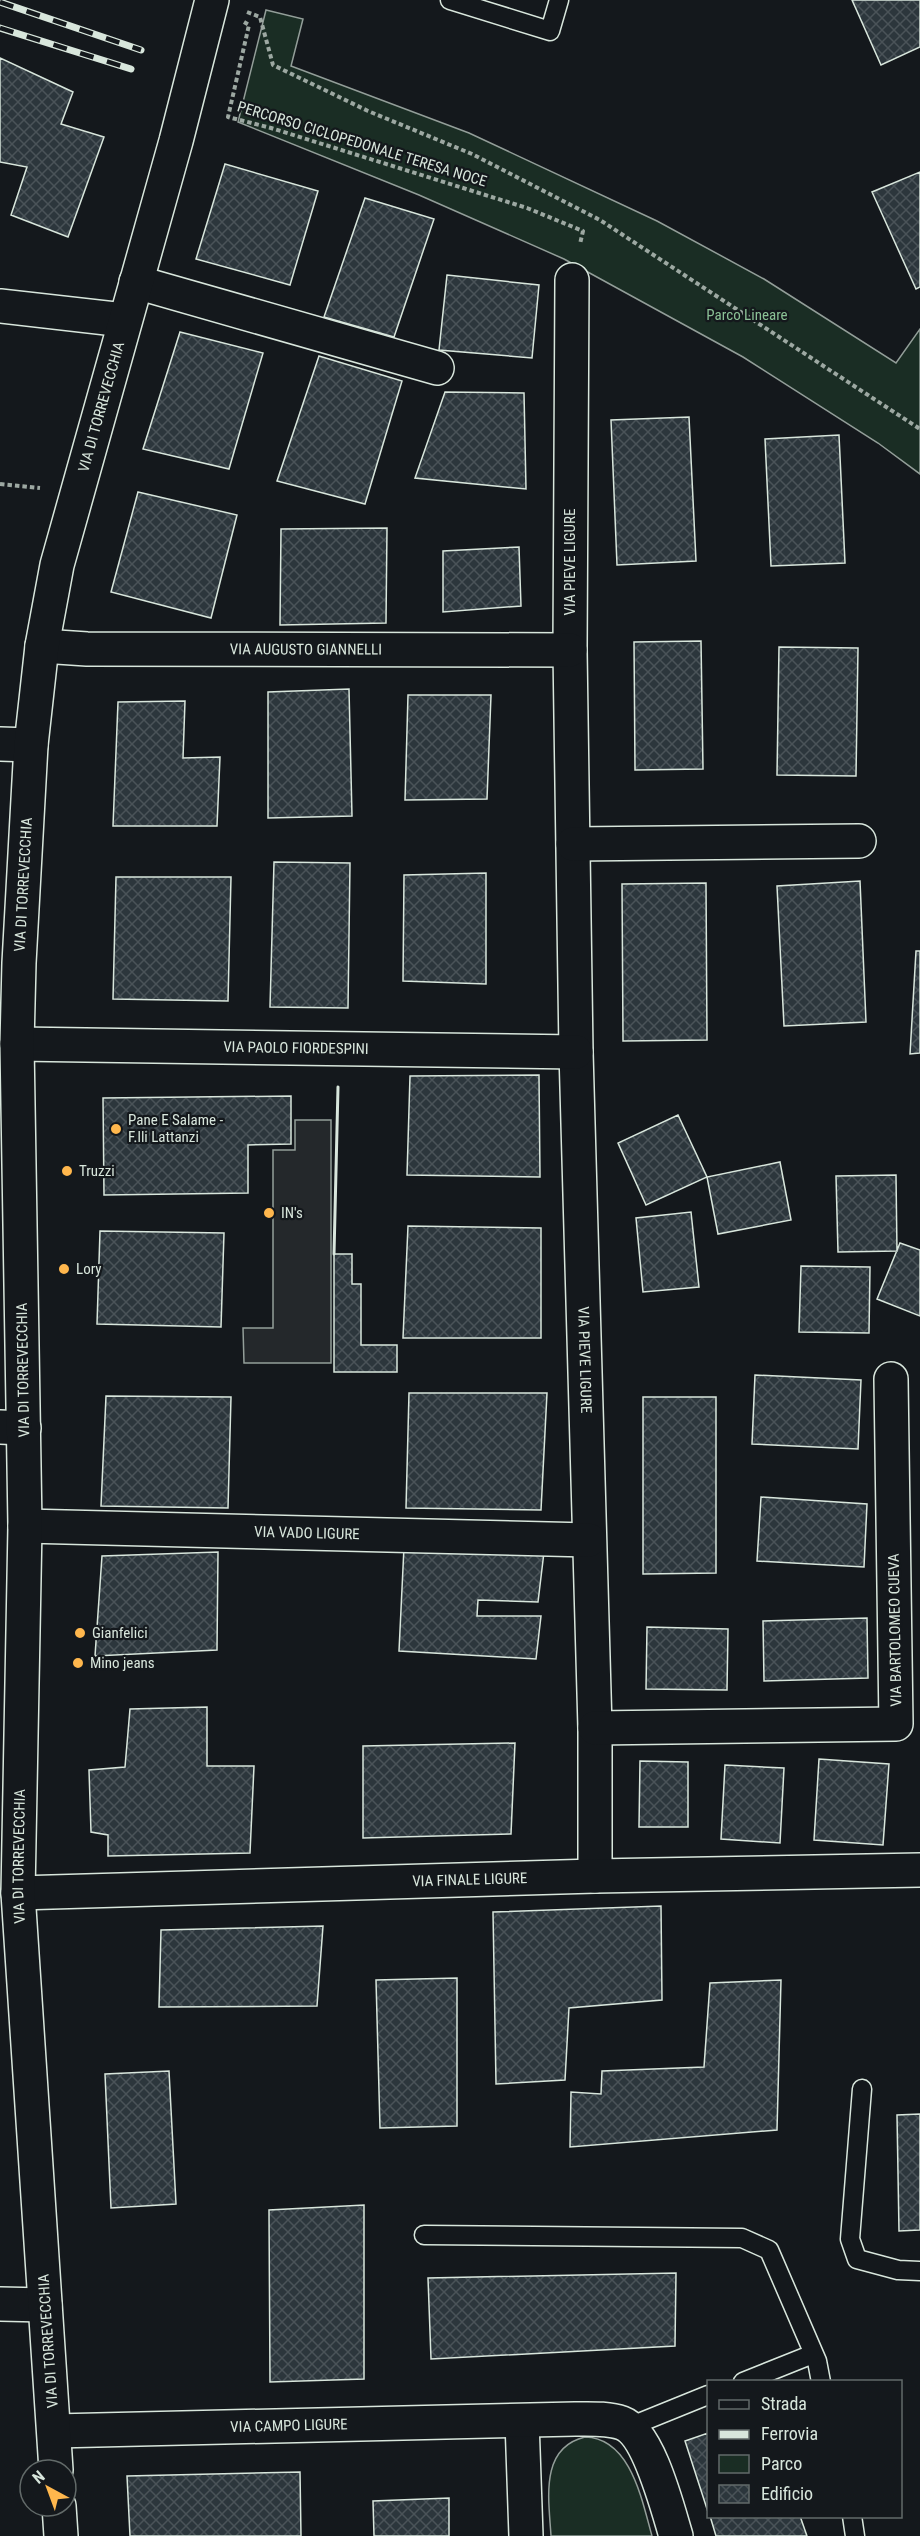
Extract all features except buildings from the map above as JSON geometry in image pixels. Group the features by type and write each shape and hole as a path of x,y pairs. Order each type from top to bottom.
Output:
{"street":[{"name":"VIA DI TORREVECCHIA","path":"56,2458 18,1893 9,1859 25,1526 12,1428 17,1044 9,993 16,745 42,646 59,555 136,282 211,1"},
{"name":"VIA PIEVE LIGURE","path":"572,280 570,650 576,1052 595,1728 595,1876"},
{"path":"136,282 437,369"},
{"path":"0,306 124,320"},
{"name":"VIA AUGUSTO GIANNELLI","path":"42,646 87,649 570,650"},
{"path":"573,844 859,841"},
{"name":"VIA PAOLO FIORDESPINI","path":"17,1044 576,1052"},
{"name":"VIA BARTOLOMEO CUEVA","path":"595,1728 896,1724 891,1379"},
{"name":"VIA VADO LIGURE","path":"25,1526 589,1540"},
{"name":"VIA FINALE LIGURE","path":"18,1893 595,1876 920,1870"},
{"path":"0,2304 45,2306"},
{"name":"VIA CAMPO LIGURE","path":"55,2431 596,2419 622,2423 628,2427"},
{"path":"522,2421 526,2536"},
{"path":"628,2427 648,2454 676,2536"},
{"path":"60,2518 61,2536"}],"lane":[{"path":"450,0 550,31 559,0"},
{"path":"862,2089 850,2239 857,2259 898,2270 920,2271"},
{"path":"424,2235 742,2238 769,2250 813,2354 820,2380"},
{"path":"748,2380 813,2354"},
{"path":"628,2427 707,2395"},
{"path":"852,2518 855,2536"}],"path":[{"name":"PERCORSO CICLOPEDONALE TERESA NOCE","path":"211,1 249,25 228,117 271,128 527,208 583,231"},
{"path":"247,12 260,17 273,65 368,111 472,154 600,220 920,429"}],"green space":[{"name":"Parco Lineare","path":"266,10 303,19 291,66 469,133 657,221 764,279 896,363 920,329 920,474 878,443 743,357 564,259 419,195 238,122"},
{"path":"585,2437 601,2440 613,2448 624,2460 639,2490 652,2536 551,2536 549,2492 554,2464 560,2452 570,2443"}],"shaded area":[{"path":"295,1120 331,1120 331,1363 244,1363 243,1328 273,1328 273,1150 295,1150"}],"railway":[{"path":"0,2 141,50"},
{"path":"0,28 131,69"}],"wall":[{"path":"334,1254 338,1087"}],"place":[{"name":"Pane E Salame - F.lli Lattanzi","path":"116,1129"},
{"name":"Truzzi","path":"67,1171"},
{"name":"IN's","path":"269,1213"},
{"name":"Lory","path":"64,1269"},
{"name":"Gianfelici","path":"80,1633"},
{"name":"Mino jeans","path":"78,1663"}]}
